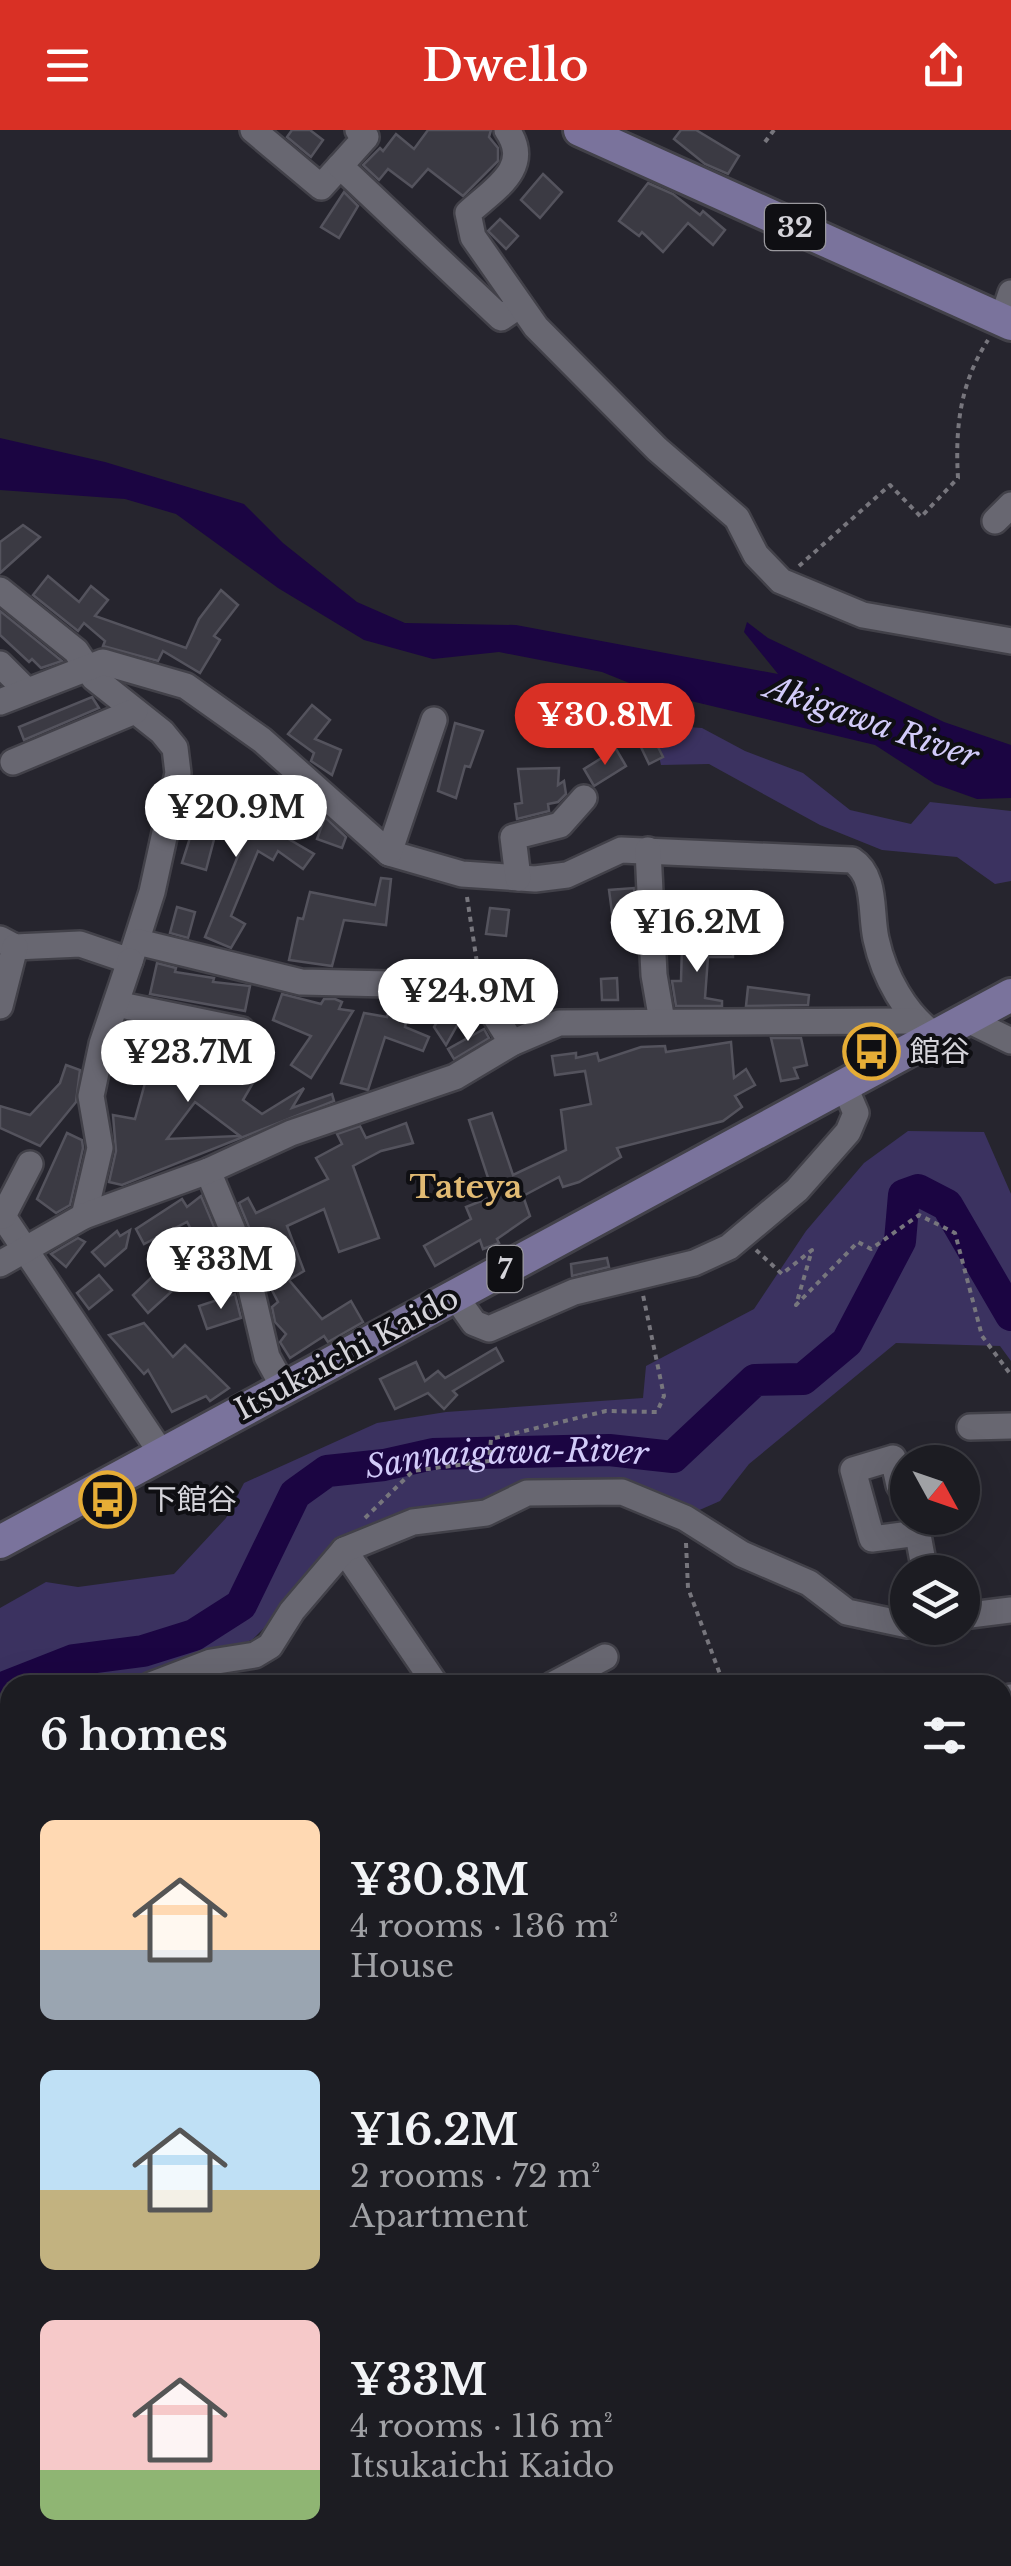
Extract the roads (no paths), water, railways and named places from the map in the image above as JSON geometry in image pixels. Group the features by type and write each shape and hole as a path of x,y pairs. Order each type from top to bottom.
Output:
{"main road":[{"name":"32","path":"580,130 1008,312"},
{"name":"Itsukaichi Kaido","path":"0,1542 844,1086 925,1028 966,1020 1011,996"}],"street":[{"path":"254,130 321,188 366,137 358,130"},
{"path":"507,130 516,147 516,164 506,179 468,213 469,226 520,306 583,377 737,518 756,555 781,581 863,615 1011,640"},
{"path":"340,166 501,318 520,306"},
{"path":"0,590 76,651 86,667 175,748 178,774 134,951 91,1096 100,1148 84,1216"},
{"path":"0,702 86,667 103,662 123,665 207,697 388,853 462,874 518,878 566,875 606,854 648,850 852,860 868,877 876,942 925,1028"},
{"path":"0,664 26,690"},
{"path":"14,762 136,711"},
{"path":"388,853 434,720"},
{"path":"518,878 513,837 560,824 584,798"},
{"path":"648,850 662,1021"},
{"path":"652,930 736,930"},
{"path":"0,1006 8,943 80,944 301,982 390,984 485,1000 512,1043"},
{"path":"116,1004 242,1030"},
{"path":"966,1020 1011,1041"},
{"path":"0,1264 84,1216 208,1170 291,1133 476,1068 512,1043 559,1023 662,1021 925,1028"},
{"path":"455,1296 474,1323 488,1328 574,1292 703,1259 745,1236 798,1190 848,1132 856,1113 844,1086"},
{"path":"30,1164 1,1214 162,1454"},
{"path":"208,1170 243,1255 267,1357 284,1388"},
{"path":"970,1427 1008,1423 1011,1426"},
{"path":"890,1459 853,1470 872,1539 890,1533"},
{"path":"177,1675 210,1662 254,1655 270,1646 292,1611 344,1550 413,1522 486,1513 528,1494 622,1492 685,1518 742,1554 809,1583 847,1612 890,1621"},
{"path":"344,1550 429,1675"},
{"path":"980,1614 1011,1610"},
{"path":"571,1675 605,1657"}],"water":[{"name":"Akigawa River","path":"0,438 105,462 244,504 283,543 357,602 405,623 516,625 778,674 744,632 747,622 768,638 944,722 1011,745 1011,798 977,799 935,784 875,745 649,691 602,672 499,652 433,659 364,640 278,588 176,514 125,499 0,490"}],"waterway":[{"name":"Sannaigawa-River","path":"36,1675 74,1660 143,1651 194,1635 241,1605 295,1494 327,1471 384,1465 433,1454 609,1450 673,1457 755,1380 803,1379 847,1342 900,1241 904,1195 918,1190 947,1205 1011,1315"}],"place":[{"name":"館谷","path":"871,1052"},
{"name":"下館谷","path":"108,1500"}],"district":[{"name":"Tateya","path":"466,1187"}]}
